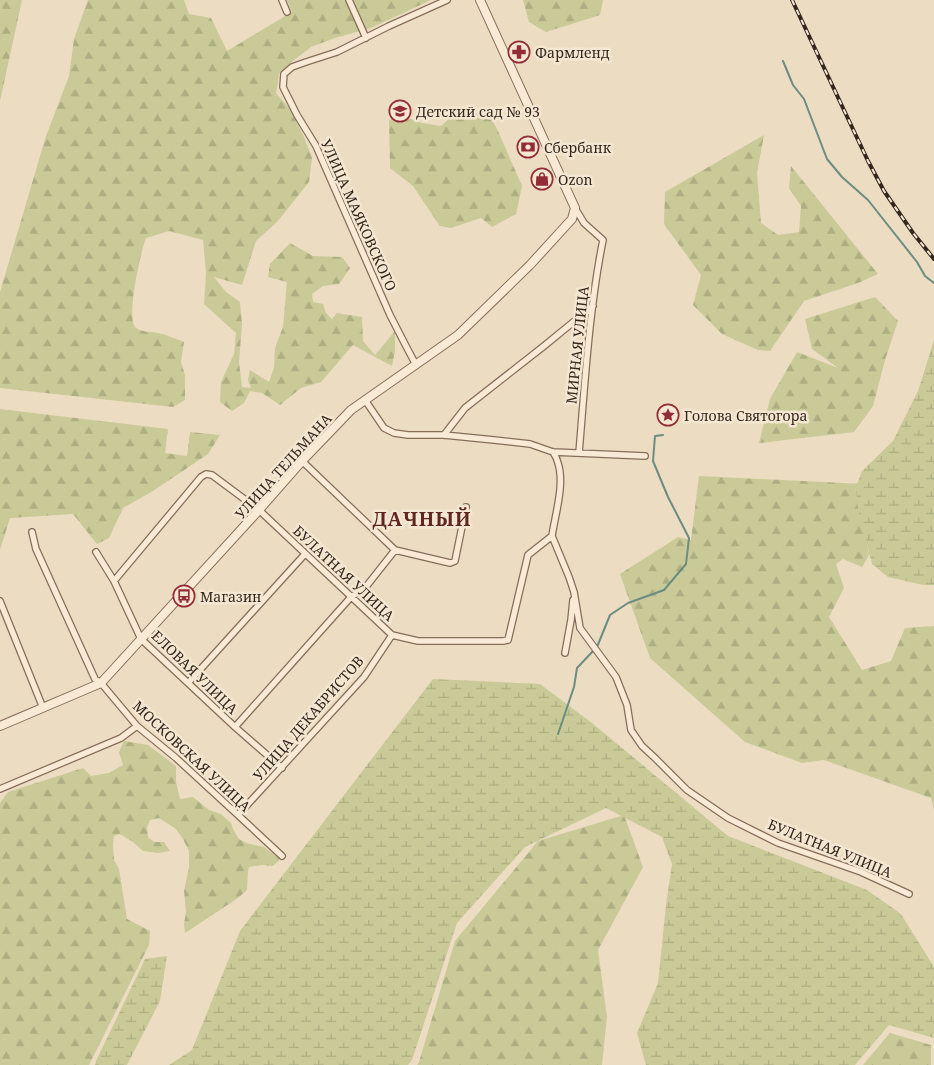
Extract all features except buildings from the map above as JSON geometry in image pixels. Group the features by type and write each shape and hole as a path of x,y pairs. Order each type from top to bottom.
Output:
{"street":[{"path":"282,0 287,12"},
{"path":"349,0 366,38 447,0"},
{"path":"480,0 575,208"},
{"name":"УЛИЦА МАЯКОВСКОГО","path":"366,38 337,52 292,67 284,74 283,87 316,146 390,315 416,365"},
{"name":"МИРНАЯ УЛИЦА","path":"575,208 584,223 603,240 593,306 579,453"},
{"name":"УЛИЦА ТЕЛЬМАНА","path":"0,726 101,683 302,461 351,410 458,335 530,265 572,219 575,208"},
{"path":"444,435 465,408 593,306"},
{"path":"365,400 384,428 408,435 444,435 530,444 553,452 645,456"},
{"path":"552,536 561,478 559,463 553,452"},
{"path":"302,461 395,550 450,563 455,561 466,507"},
{"name":"БУЛАТНАЯ УЛИЦА","path":"114,581 201,477 206,474 212,475 259,510 392,635 418,641 503,641 508,640 528,554 552,536 574,592 580,628 616,677 627,705 631,730 642,746 687,790 728,818 778,843 861,872 908,894"},
{"name":"МОСКОВСКАЯ УЛИЦА","path":"32,532 36,549 95,679 101,683 137,726 176,758 282,856"},
{"path":"235,727 351,597 365,588 395,550"},
{"name":"ЕЛОВАЯ УЛИЦА","path":"96,552 114,581 142,639 235,727 282,768"},
{"path":"188,683 305,554"},
{"path":"565,653 574,592"},
{"path":"0,601 43,708"},
{"name":"УЛИЦА ДЕКАБРИСТОВ","path":"238,815 364,677 392,635"},
{"path":"0,789 121,738 137,726"}],"green space":[{"path":"0,0 22,0 0,101"},
{"path":"88,0 184,0 189,14 211,18 227,51 292,12 287,0 431,0 371,28 311,47 279,74 276,93 290,109 312,158 309,182 277,222 256,241 242,285 214,277 226,292 240,302 242,324 239,362 242,387 251,388 248,380 250,370 269,382 274,368 275,348 283,327 287,282 268,277 270,264 290,243 313,256 342,257 350,268 339,284 323,286 312,294 313,302 323,304 326,313 332,319 337,313 362,317 363,341 375,355 395,331 395,351 392,366 353,345 321,382 301,388 280,405 262,393 250,391 244,403 232,411 220,402 221,382 234,354 236,333 204,304 206,273 203,240 169,231 146,238 135,285 132,312 136,328 184,342 181,362 185,375 185,400 173,407 0,388 0,292 46,136 69,76 74,39"},
{"path":"523,0 603,0 600,15 546,32 529,22"},
{"path":"488,112 522,186 516,214 492,227 481,218 451,228 440,226 413,186 390,168 389,121 396,114 422,123 441,126 454,115"},
{"path":"764,135 757,173 761,223 778,235 799,232 801,206 789,188 791,166 878,274 858,283 804,301 770,351 758,350 722,334 693,305 701,275 664,224 665,192"},
{"path":"875,297 898,321 873,406 854,432 759,443 770,399 797,352 838,368 812,349 805,319"},
{"path":"934,340 934,585 923,585 888,577 872,564 858,509 856,487 862,471 893,441 918,391"},
{"path":"0,409 168,429 165,453 187,456 190,432 220,435 208,454 153,491 123,508 109,538 97,544 73,514 10,518 0,550"},
{"path":"699,476 884,485 862,517 869,555 862,567 843,559 836,564 844,588 829,617 862,670 891,661 905,628 934,626 934,809 931,798 824,760 802,763 745,742 650,658 620,574 678,537 691,540"},
{"path":"433,679 540,684 592,723 728,836 867,890 901,914 934,967 934,1038 889,1025 855,1065 646,1065 637,1033 658,983 672,864 662,837 606,808 525,847 457,923 412,1060 408,1065 169,1065 192,1050 240,931"},
{"path":"124,741 148,745 176,766 176,782 180,799 193,797 209,810 221,814 231,823 239,839 246,843 264,847 280,859 273,866 249,867 247,890 185,933 184,891 189,867 189,851 176,829 159,818 150,820 147,828 148,837 154,842 164,842 170,851 158,853 143,851 120,834 114,836 114,860 119,869 127,919 150,931 149,945 89,1065 0,1065 0,803 8,792 83,768 91,776 109,773 123,765 119,752"},
{"path":"624,815 643,867 598,950 607,1017 602,1065 417,1065 455,941 538,841"},
{"path":"167,956 160,1001 127,1065 95,1065 145,959"},
{"path":"890,1033 931,1045 931,1065 863,1065"}],"waterway":[{"path":"783,61 793,85 804,99 827,159 842,177 868,200 917,262 925,276 934,283"},
{"path":"597,647 610,615 628,603 664,590 686,564 689,538 668,497 653,461 655,436 663,435"},
{"path":"558,734 574,687 577,668 594,650"}],"railway":[{"path":"792,0 884,191 913,233 934,259"}],"place":[{"name":"Фармленд","path":"519,52"},
{"name":"Детский сад № 93","path":"400,111"},
{"name":"Сбербанк","path":"528,147"},
{"name":"Ozon","path":"542,179"},
{"name":"Голова Святогора","path":"668,415"},
{"name":"Магазин","path":"184,596"}],"district":[{"name":"ДАЧНЫЙ","path":"422,519"}]}
